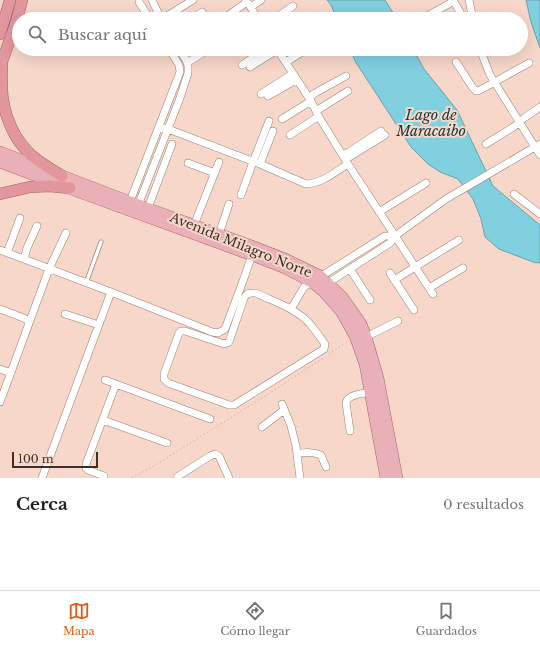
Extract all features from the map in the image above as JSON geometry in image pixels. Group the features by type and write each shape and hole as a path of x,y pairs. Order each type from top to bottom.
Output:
{"highway":[{"path":"0,34 10,0"},
{"path":"19,12 22,0"},
{"path":"12,34 1,65 3,105 9,123 18,140 29,154 62,176"},
{"path":"0,194 30,187 48,186 70,188"}],"main road":[{"name":"Avenida Milagro Norte","path":"0,152 62,176 320,283"},
{"name":"Avenida Milagro Norte","path":"0,162 70,188 136,207 219,234 285,259 320,283 361,337 378,378 397,478"},
{"name":"Avenida Milagro Norte","path":"361,337 364,364 386,478"}],"street":[{"path":"139,0 145,12"},
{"path":"152,0 158,12"},
{"path":"173,12 192,0"},
{"path":"234,12 248,3 261,0"},
{"path":"434,12 454,0 460,12"},
{"path":"469,0 471,12"},
{"path":"248,3 254,12"},
{"path":"284,12 293,6"},
{"path":"136,207 159,127 180,72 179,65 174,56"},
{"path":"136,207 146,186 180,98 188,73 188,66 183,56"},
{"path":"187,63 198,56"},
{"path":"242,65 256,56"},
{"path":"250,67 266,56"},
{"path":"282,56 379,212 431,291 463,268"},
{"path":"286,62 296,56"},
{"path":"483,56 490,75 537,145 540,155"},
{"path":"456,62 473,88 476,90 496,84 500,79 530,65"},
{"path":"282,119 310,100 315,93 346,76"},
{"path":"265,95 294,77"},
{"path":"290,135 316,118 318,114 348,91"},
{"path":"486,144 540,107"},
{"path":"241,195 269,121"},
{"path":"159,127 168,129 260,164 306,184 313,184 322,181 346,159 383,133"},
{"path":"260,164 273,130"},
{"path":"136,207 155,189 172,144"},
{"path":"292,309 304,287 320,283 350,269 390,243 395,236 446,199 537,145"},
{"path":"194,225 219,162"},
{"path":"188,163 215,173"},
{"path":"379,212 426,183"},
{"path":"146,186 155,189"},
{"path":"514,194 540,214"},
{"path":"219,234 229,204"},
{"path":"20,218 4,252 218,333 225,329 252,255"},
{"path":"24,259 27,248 37,226"},
{"path":"0,402 49,269 66,233"},
{"path":"320,283 336,268 385,236 395,236"},
{"path":"414,310 392,276 416,267 458,240"},
{"path":"350,269 370,300"},
{"path":"42,478 111,292"},
{"path":"256,293 292,309 310,324 325,344 324,349 234,405 229,405 168,383 164,379 164,374 179,333 185,331 224,344 229,342 244,298 247,294 256,293"},
{"path":"0,309 30,321"},
{"path":"65,314 99,326"},
{"path":"361,337 398,321"},
{"path":"0,369 11,373"},
{"path":"105,380 210,419"},
{"path":"103,478 104,476 88,470 86,468 86,464 116,384"},
{"path":"350,431 346,399 349,396 370,392"},
{"path":"262,427 283,407 291,426 300,478"},
{"path":"102,420 167,444"},
{"path":"297,454 303,452 315,452 321,455 326,467"},
{"path":"177,477 215,454 219,456 229,478"}],"lane":[{"path":"86,283 101,242"}],"path":[{"path":"330,353 361,337"},
{"path":"132,478 157,464 324,357"}],"water":[{"path":"327,0 385,0 393,12 334,12"},
{"path":"526,0 540,0 540,48 531,22"},
{"name":"Lago de Maracaibo","path":"353,56 417,56 424,69 457,110 493,186 540,225 540,263 533,262 499,249 485,237 481,219 473,199 458,179 440,172 428,164 411,147"}]}
